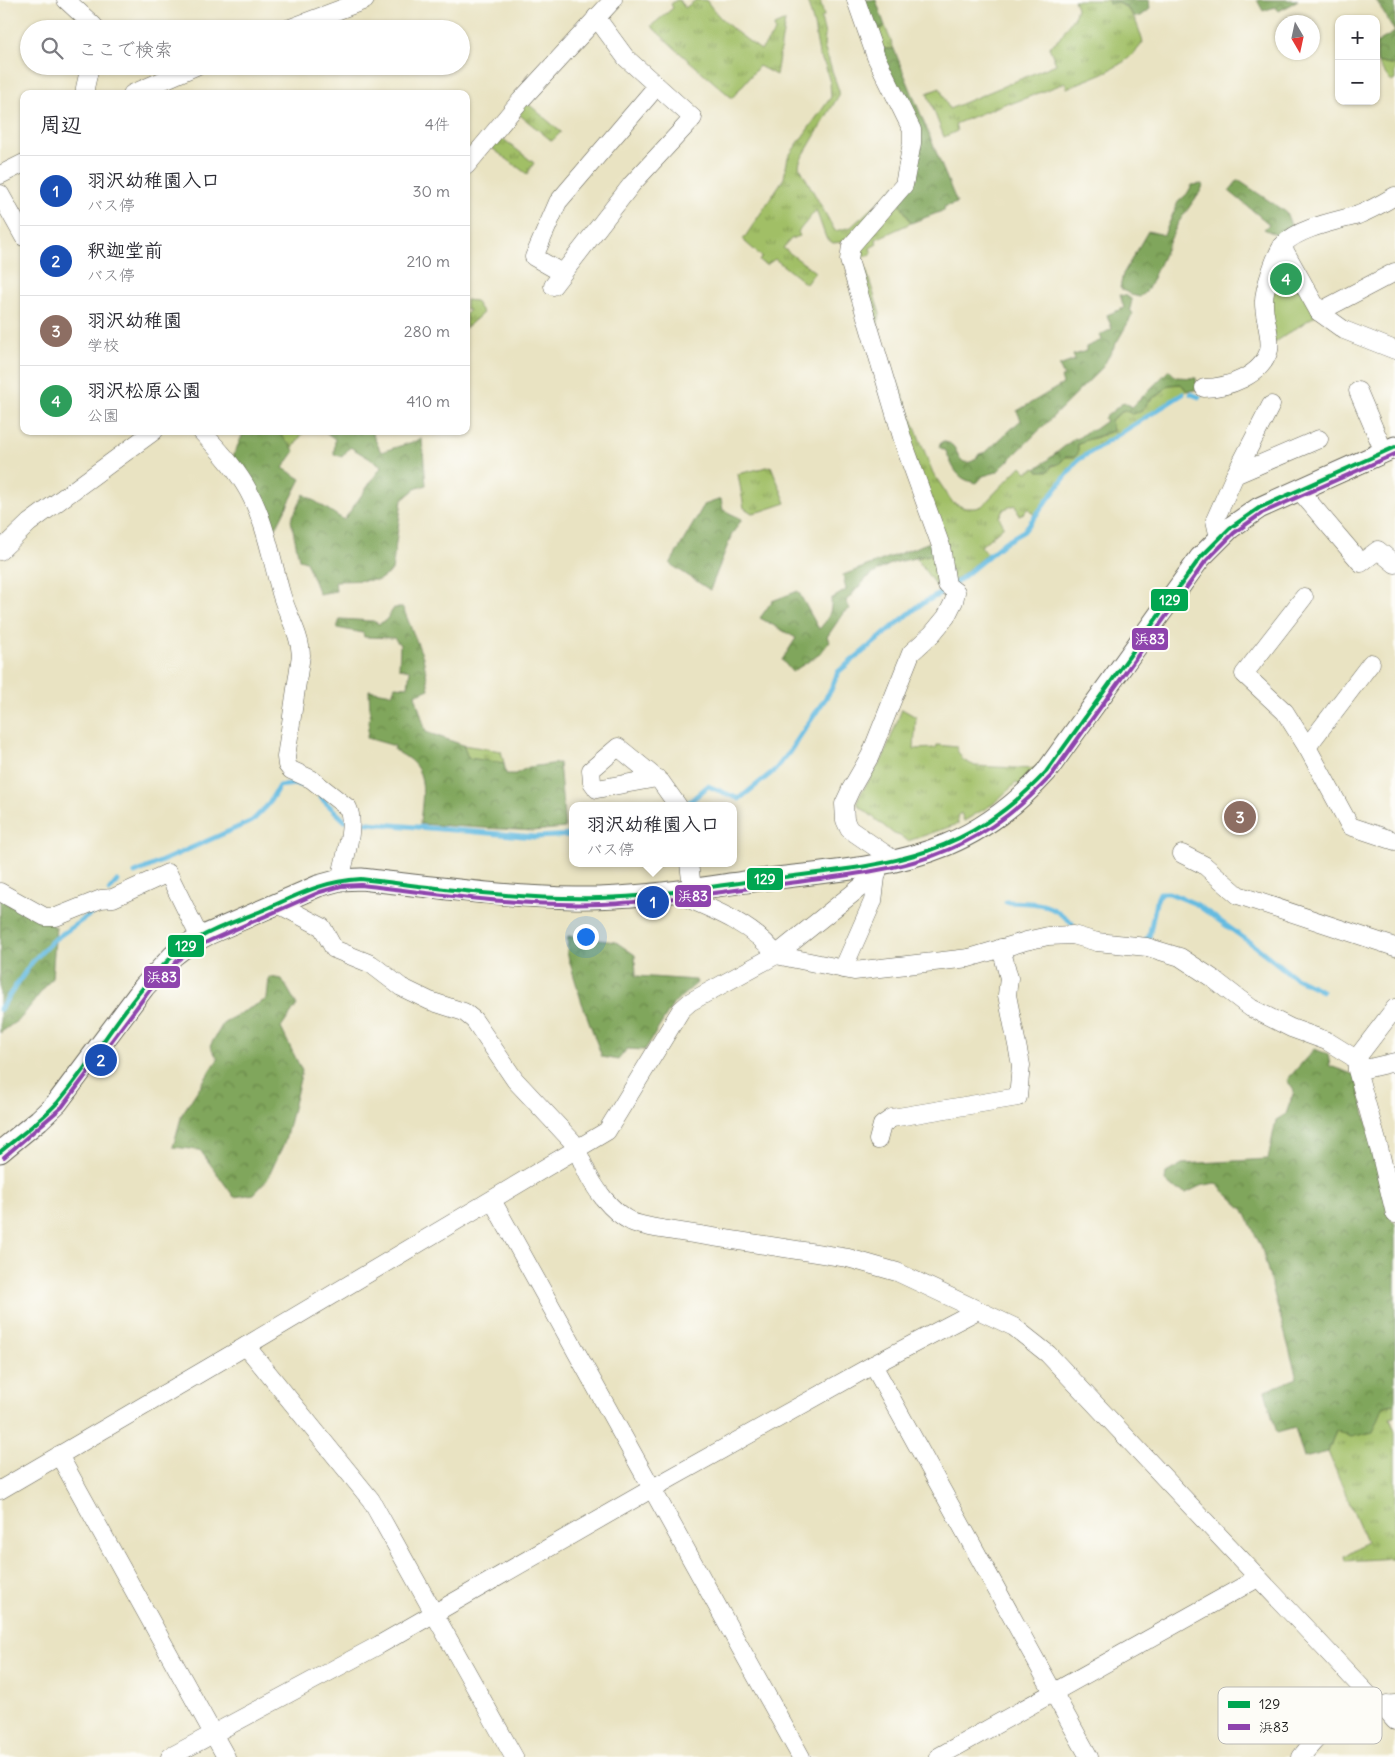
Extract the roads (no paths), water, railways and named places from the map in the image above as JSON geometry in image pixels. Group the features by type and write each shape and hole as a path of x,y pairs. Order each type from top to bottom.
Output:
{"street":[{"path":"66,0 88,20"},
{"path":"312,20 365,0"},
{"path":"470,161 521,100 613,0"},
{"path":"856,0 876,57 912,130 912,143 904,185 851,246 849,260 905,447 941,546 947,585 956,592 946,617 932,634 911,653 870,756 844,804 845,820 849,828 883,866"},
{"path":"596,18 626,58 693,118 632,184 557,279 534,257 558,202 657,86"},
{"path":"85,90 88,75"},
{"path":"141,90 175,75"},
{"path":"0,175 20,165"},
{"path":"0,194 20,230"},
{"path":"1204,388 1213,388 1237,381 1251,374 1264,362 1269,348 1264,301 1271,271 1282,246 1290,237 1318,226 1359,214 1395,196"},
{"path":"1282,246 1319,312 1344,330 1395,350"},
{"path":"1319,312 1395,272"},
{"path":"0,1152 40,1120 57,1103 144,987 173,956 200,938 318,886 340,880 361,879 527,896 576,898 618,896 883,866 922,854 964,837 993,820 1028,792 1046,772 1200,558 1230,528 1259,508 1390,450 1358,391"},
{"path":"1219,538 1215,520 1270,405"},
{"path":"0,551 29,523 76,490 129,439 142,435"},
{"path":"205,435 229,462 245,484 255,503 282,595 297,632 301,655 286,757 287,765 291,770 311,779 348,808 351,814 340,880"},
{"path":"1235,475 1319,439"},
{"path":"1299,490 1361,563 1378,550 1395,564"},
{"path":"1304,597 1244,674 1285,712 1307,746 1350,826 1395,839"},
{"path":"1307,746 1371,663"},
{"path":"657,778 675,802"},
{"path":"1182,854 1204,866 1238,895 1395,947"},
{"path":"0,1490 608,1131 681,1010 696,998 776,954 883,866"},
{"path":"843,969 873,901 883,866"},
{"path":"689,867 692,888"},
{"path":"0,892 45,917 56,918 102,899 113,898 168,873 200,938"},
{"path":"669,891 713,909 747,928 770,946 776,954 854,971 969,958 1048,936 1073,935 1097,942 1147,947 1180,957 1212,978 1251,1008 1291,1028 1328,1042 1356,1059 1365,1069 1395,1062"},
{"path":"278,904 322,927 334,949 370,964 401,987 430,1001 464,1012 474,1020 515,1080 572,1141 584,1167 604,1199 619,1214 633,1222 654,1228 848,1258 897,1272 1014,1327 1048,1354 1258,1578 1370,1687"},
{"path":"878,1140 882,1125 892,1118 1018,1097 1021,1065 1007,995 1009,978 1001,948"},
{"path":"1395,1008 1356,1059 1357,1070 1395,1214"},
{"path":"492,1200 802,1757"},
{"path":"170,1757 379,1644 652,1488 873,1365 978,1310"},
{"path":"246,1346 371,1500 514,1757"},
{"path":"873,1365 1089,1757"},
{"path":"59,1455 226,1757"},
{"path":"938,1757 1258,1578"},
{"path":"1387,1704 1389,1714 1395,1721"},
{"path":"1301,1757 1312,1744"}],"waterway":[{"path":"952,586 1005,542 1024,531 1078,460 1183,394"},
{"path":"1191,394 1199,397"},
{"path":"690,802 708,786 739,799 775,770 831,690 838,672 921,604 942,593"},
{"path":"135,873 252,821 267,806 279,786 295,784 308,786"},
{"path":"320,797 345,821"},
{"path":"357,822 535,837 569,835"},
{"path":"109,891 117,881"},
{"path":"1146,939 1149,937 1156,902 1160,893 1169,893 1196,904 1255,946 1294,977 1322,991"},
{"path":"1006,902 1034,903 1049,907 1072,923"},
{"path":"0,1009 32,962 52,941 101,907"}],"place":[{"name":"羽沢松原公園","path":"1286,279"},
{"name":"羽沢幼稚園","path":"1240,817"},
{"name":"羽沢幼稚園入口","path":"653,902"},
{"name":"釈迦堂前","path":"101,1060"}]}
